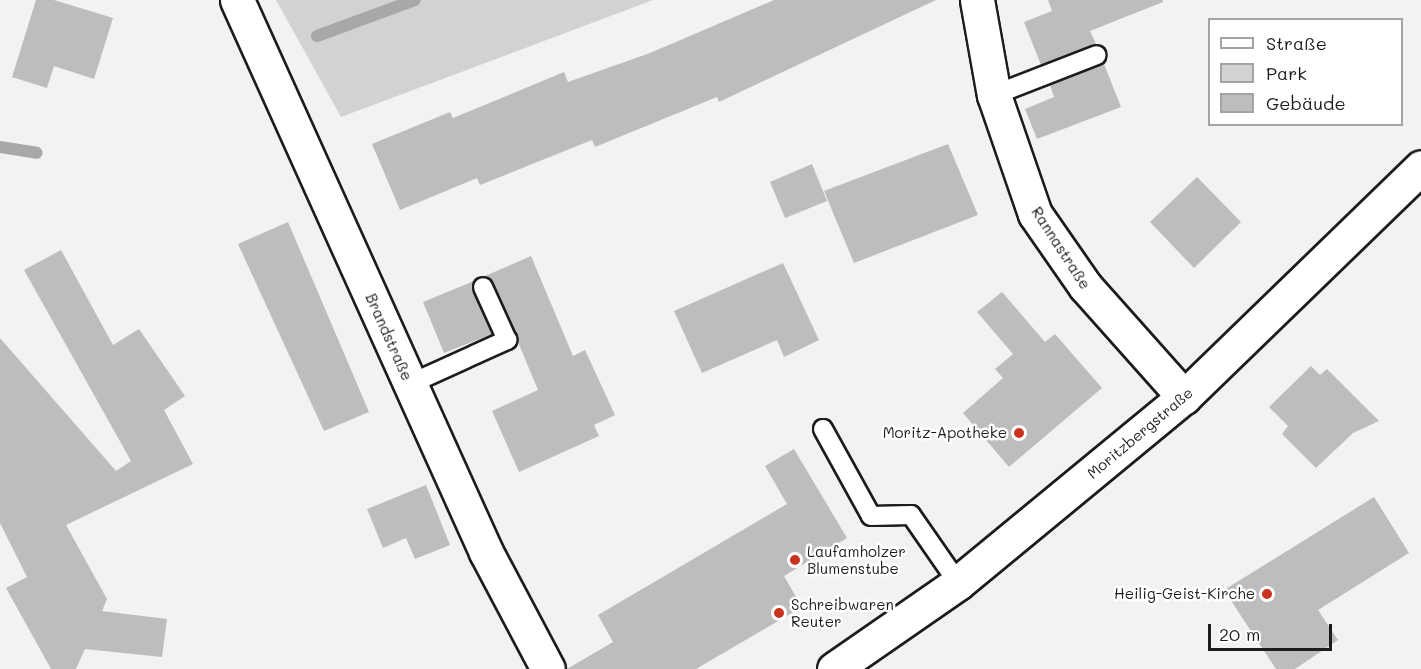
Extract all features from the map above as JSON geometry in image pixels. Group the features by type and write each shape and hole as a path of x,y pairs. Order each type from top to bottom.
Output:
{"street":[{"name":"Brandstraße","path":"237,0 486,552 548,669"},
{"name":"Rannastraße","path":"977,0 994,95 1035,214 1084,286 1184,397"},
{"name":"Moritzbergstraße","path":"834,669 958,583 1184,397 1421,167"}],"lane":[{"path":"994,95 1097,55"},
{"path":"410,384 507,340 483,287"},
{"path":"823,429 871,516 911,515 958,583"}],"green space":[{"path":"276,0 653,0 341,117"}],"building":[{"path":"36,0 54,0 113,18 94,79 54,66 47,88 12,77"},
{"path":"774,0 936,0 719,102 717,97 595,147 592,140 480,185 477,178 400,210 372,144 450,112 453,118 564,72 568,82 650,53"},
{"path":"1048,0 1163,0 1163,2 1090,31 1096,44 1041,65 1024,22 1052,11"},
{"path":"1104,64 1121,107 1037,139 1025,109 1054,97 1050,85"},
{"path":"948,144 978,215 854,263 824,191"},
{"path":"812,164 827,201 785,218 770,182"},
{"path":"1197,177 1241,222 1194,268 1150,222"},
{"path":"288,222 369,412 324,431 238,244"},
{"path":"61,250 113,345 139,329 185,396 164,410 193,464 66,525 107,599 102,611 167,619 162,657 85,649 76,669 51,669 6,588 27,577 0,523 0,338 116,471 131,461 24,270"},
{"path":"531,256 573,356 585,350 615,415 594,425 599,436 519,472 492,411 538,390 493,282 485,276"},
{"path":"783,263 819,340 784,357 777,340 702,373 674,311"},
{"path":"474,281 473,292 492,334 444,353 423,302"},
{"path":"1002,292 1045,342 1055,334 1102,388 1009,467 963,413 1003,378 995,369 1013,354 977,312"},
{"path":"1311,366 1320,375 1327,369 1379,421 1353,433 1316,468 1282,434 1288,426 1269,407"},
{"path":"794,449 847,538 784,576 802,607 696,669 567,669 613,642 598,615 787,504 765,466"},
{"path":"426,485 450,545 415,559 406,538 383,548 367,509"},
{"path":"1374,497 1409,553 1318,610 1338,640 1295,669 1276,669 1224,590"}],"waterway":[{"path":"317,36 415,0"},
{"path":"0,147 37,153"}],"place":[{"name":"Moritz-Apotheke","path":"1019,433"},
{"name":"Laufamholzer Blumenstube","path":"795,560"},
{"name":"Heilig-Geist-Kirche","path":"1267,594"},
{"name":"Schreibwaren Reuter","path":"779,613"}]}
